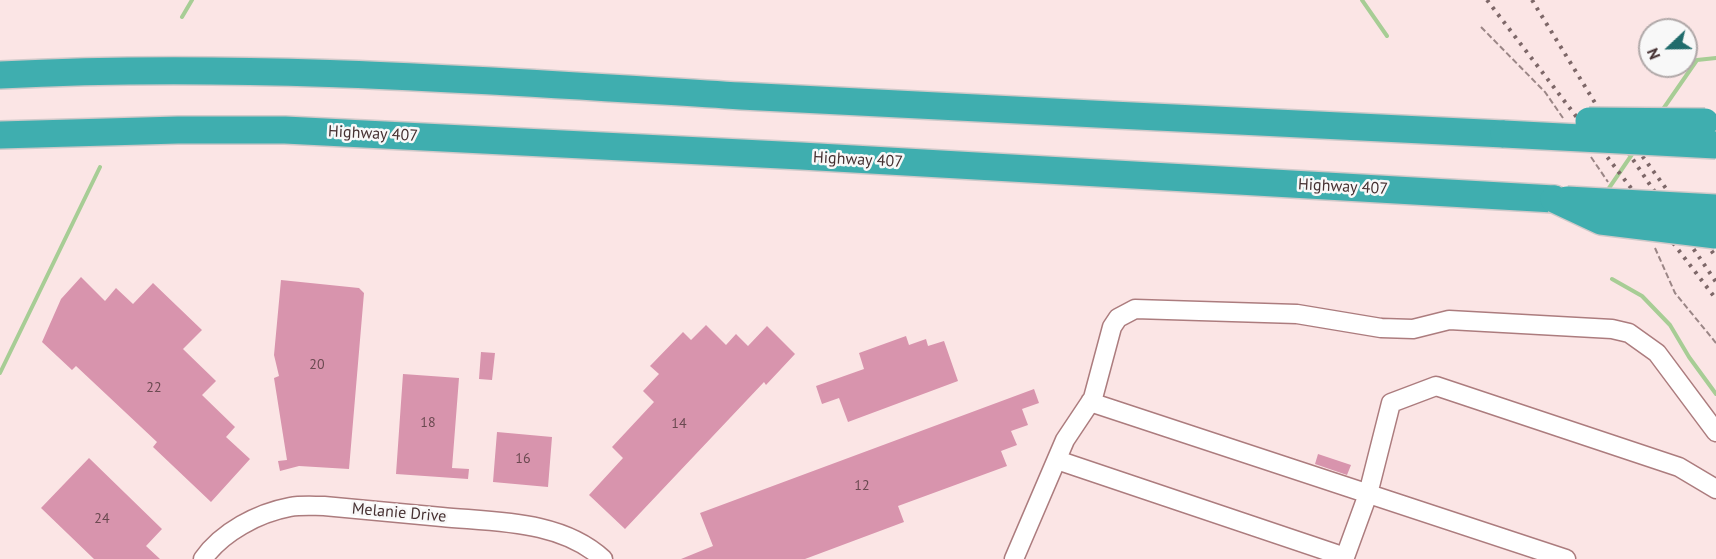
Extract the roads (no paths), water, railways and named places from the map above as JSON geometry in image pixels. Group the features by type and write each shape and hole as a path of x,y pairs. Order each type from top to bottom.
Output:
{"highway":[{"path":"0,75 72,71 184,70 413,76 825,100 1504,134 1712,130"},
{"name":"Highway 407","path":"0,135 178,130 285,130 801,156 1716,208"},
{"path":"1554,199 1602,222 1716,235"}],"street":[{"path":"1014,559 1065,440 1093,398 1112,327 1118,318 1135,309 1297,314 1381,328 1413,329 1449,320 1612,329 1629,333 1657,353 1716,432"},
{"path":"1057,460 1345,557 1368,494 1391,403 1436,386 1679,467 1716,489"},
{"path":"1090,402 1566,559"},
{"name":"Melanie Drive","path":"202,559 210,548 231,532 255,519 293,506 324,506 543,528 569,537 603,559"}],"waterway":[{"path":"182,17 192,0"},
{"path":"1362,0 1387,36"},
{"path":"1661,112 1697,60 1716,58"},
{"path":"1607,191 1635,150"},
{"path":"0,373 100,167"},
{"path":"1612,279 1642,296 1670,325 1689,357 1716,394"}],"railway":[{"path":"1487,0 1716,299"},
{"path":"1532,0 1600,111 1716,282"},
{"path":"1616,120 1716,257"}]}
